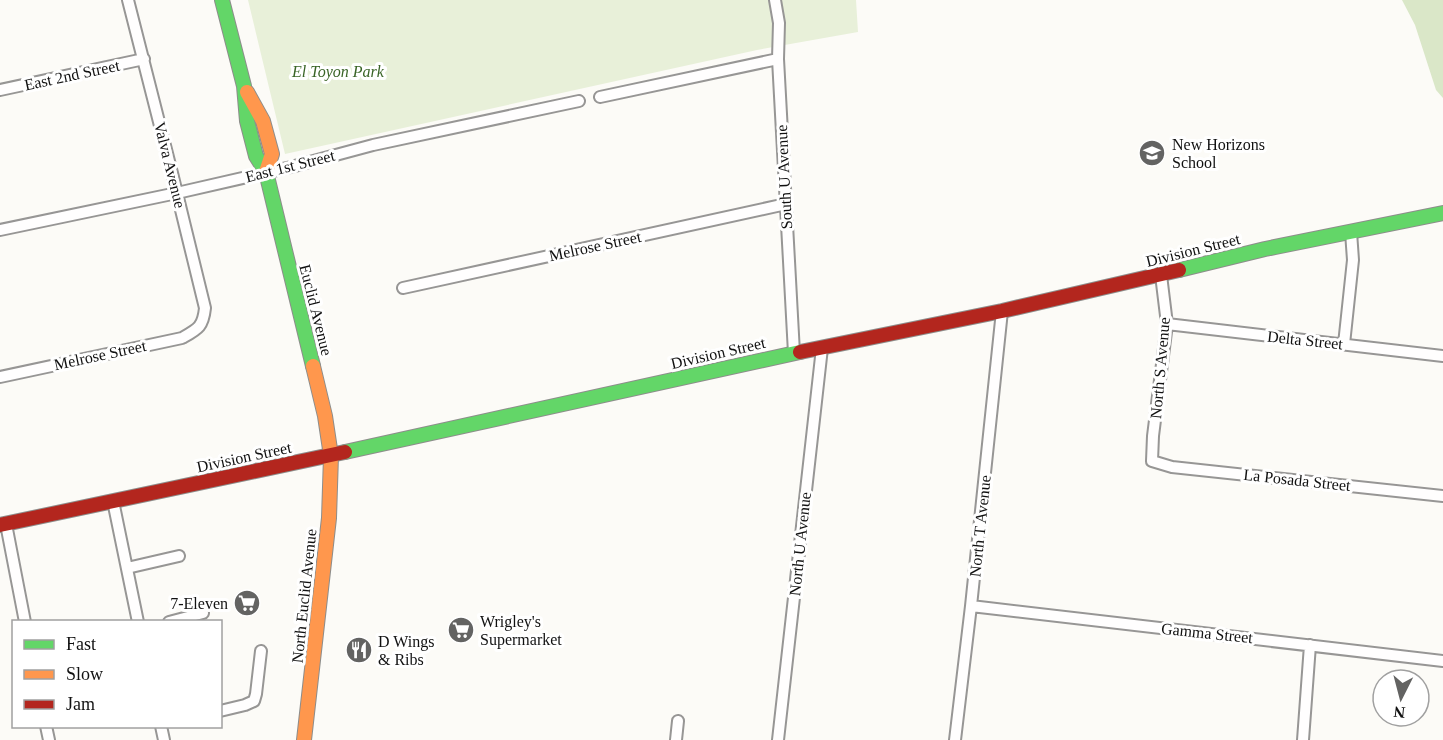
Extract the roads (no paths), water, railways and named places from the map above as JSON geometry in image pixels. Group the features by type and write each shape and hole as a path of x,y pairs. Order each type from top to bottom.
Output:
{"main road":[{"name":"Euclid Avenue","path":"222,0 244,86 263,121 270,145 272,154 266,172 325,416 331,456"},
{"name":"Division Street","path":"3,524 331,456 794,353 1002,311 1265,249 1443,213"},
{"name":"North Euclid Avenue","path":"305,740 329,518 331,456"}],"street":[{"name":"Valva Avenue","path":"128,0 205,308 204,319 198,329"},
{"name":"South U Avenue","path":"775,0 779,23 777,59 794,353"},
{"name":"East 2nd Street","path":"0,90 144,59"},
{"path":"600,97 777,59"},
{"name":"East 1st Street","path":"0,230 177,193 295,166 373,145 579,101"},
{"name":"Melrose Street","path":"403,288 786,204"},
{"path":"1344,344 1353,261 1351,232"},
{"name":"North S Avenue","path":"1152,461 1167,324 1161,275"},
{"name":"North T Avenue","path":"955,740 1002,311"},
{"name":"Delta Street","path":"1167,324 1443,356"},
{"name":"Melrose Street","path":"0,377 182,338 198,329"},
{"name":"North U Avenue","path":"778,740 822,348"},
{"name":"La Posada Street","path":"1152,461 1172,467 1443,496"},
{"path":"113,501 138,620"},
{"path":"3,524 26,620"},
{"path":"127,568 179,556"},
{"name":"Gamma Street","path":"971,606 1443,661"},
{"path":"173,620 203,613"},
{"path":"1303,740 1310,645"},
{"path":"222,711 254,701 261,651"},
{"path":"676,740 678,721"}],"place":[{"name":"New Horizons School","path":"1152,153"},
{"name":"7-Eleven","path":"247,603"},
{"name":"Wrigley's Supermarket","path":"461,630"},
{"name":"D Wings & Ribs","path":"359,650"}],"park label":[{"name":"El Toyon Park","path":"338,71"}]}
